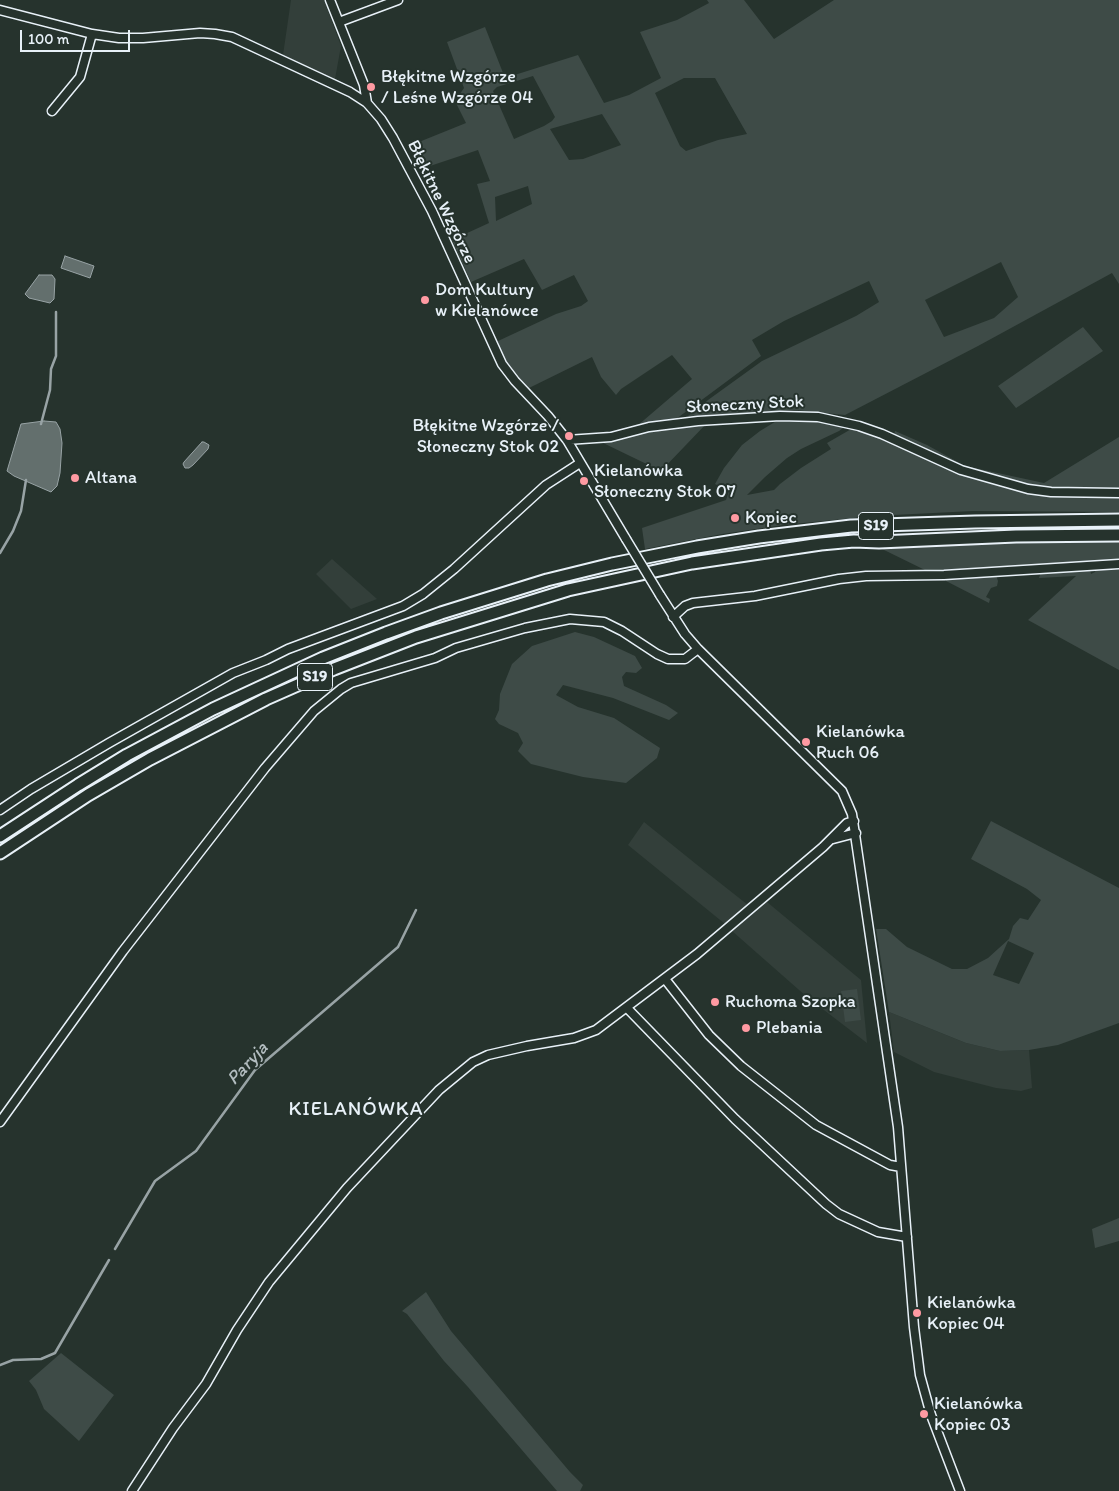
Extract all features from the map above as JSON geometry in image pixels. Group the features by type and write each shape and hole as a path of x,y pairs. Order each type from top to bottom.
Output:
{"highway":[{"name":"S19","path":"0,836 127,755 221,705 323,658 386,633 547,580 612,564 697,547 758,537 851,526 1119,520"},
{"name":"S19","path":"0,853 88,795 150,759 266,699 334,668 416,637 560,592 692,563 821,544 854,541 1016,536 1119,535"}],"street":[{"path":"330,0 364,85 367,103"},
{"path":"339,22 398,0"},
{"path":"0,10 92,34 119,38 200,33 232,38 350,92 367,103"},
{"path":"52,111 80,77 92,34"},
{"name":"Błękitne Wzgórze","path":"367,103 381,119 432,211 502,364 567,440 673,617 698,649 833,781 847,799 856,833 893,1089 920,1374 931,1415 960,1491"},
{"name":"Słoneczny Stok","path":"567,440 611,437 650,427 698,421 780,416 818,417 858,426 882,434 961,470 1003,483 1051,492 1119,493"},
{"path":"0,810 31,789 109,743 233,673 288,649 403,606 423,594 454,569 546,485 580,463"},
{"path":"673,617 686,606 693,603 755,596 848,578 890,575 944,575 1119,564"},
{"path":"0,1122 123,951 265,768 314,711 341,689 351,683 435,658 456,648 525,628 570,619 604,622 668,659 685,659 698,649"},
{"path":"132,1491 173,1428 206,1384 241,1323 269,1282 358,1177 439,1090 480,1058 503,1051 574,1038 596,1030 697,954 831,840 847,823 854,821"},
{"path":"831,840 856,833"},
{"path":"665,979 709,1035 748,1072 816,1125 890,1165 901,1167"},
{"path":"627,1008 735,1119 838,1214 878,1232 907,1237"}],"shaded area":[{"path":"291,0 324,0 341,46 335,79 283,55"},
{"path":"707,0 744,0 774,39 834,0 1119,0 1119,284 1112,273 978,346 845,415 794,410 688,416 762,361 856,316 879,302 869,281 784,321 752,340 761,356 676,419 637,426 692,379 672,355 621,389 616,395 601,377 592,357 529,388 509,366 499,348 498,341 556,314 581,306 588,301 574,275 542,290 524,259 471,282 452,240 489,223 477,184 490,181 478,150 421,169 409,146 466,123 455,101 464,88 447,42 485,27 505,78 578,55 604,103 629,95 661,78 640,32 677,20 709,3","holes":["533,76 555,117 544,126 514,139 493,91 497,87","684,78 715,78 747,134 718,140 686,151 680,146 655,93","602,114 621,145 583,159 569,160 550,129","528,186 532,204 496,221 495,197","1001,262 1018,297 994,318 944,337 925,300"]},
{"path":"65,256 94,266 90,278 61,268"},
{"path":"39,275 52,275 55,279 54,299 50,303 29,298 25,294"},
{"path":"1083,327 1103,351 1016,408 998,386"},
{"path":"783,417 825,421 846,426 787,458 747,495 774,490 801,468 831,449 827,443 853,428 1019,490 1119,496 1119,512 973,511 874,516 783,525 722,534 645,549 642,528 726,500 729,491 715,484 724,468 742,445"},
{"path":"44,421 56,422 60,429 62,443 60,473 57,486 51,492 7,471 21,424"},
{"path":"707,423 661,471 599,441 670,427"},
{"path":"895,431 927,445 965,466 1044,483 1119,437 1119,489 1066,490 1030,486 966,469 894,436"},
{"path":"202,442 209,445 208,449 193,465 185,468 184,462"},
{"path":"1119,542 1119,560 929,572 878,547 942,543"},
{"path":"332,559 377,599 351,609 316,574"},
{"path":"1119,567 1119,670 1028,620 1076,576 1039,578 1041,572 1090,569 1091,574 1096,569"},
{"path":"996,575 997,586 991,588 986,597 990,599 989,603 946,581 946,579"},
{"path":"575,632 594,637 635,656 642,668 636,673 626,672 622,677 624,686 666,705 678,713 669,720 613,698 563,685 556,695 578,707 614,718 660,748 657,758 626,783 583,777 531,764 518,751 523,743 518,733 499,724 495,719 499,710 500,694 512,664 532,646"},
{"path":"991,821 1119,888 1119,1023 1058,1045 1029,1050 1000,1051 966,1043 889,1012 876,929 886,929 907,947 952,969 967,969 988,958 1009,939 1013,926 1020,918 1028,920 1041,900 1027,889 971,859","holes":["1008,941 1034,953 1019,984 993,975"]},
{"path":"644,822 748,905 725,924 628,845"},
{"path":"767,902 861,980 867,1043 807,997 732,931"},
{"path":"857,989 861,1020 845,1022 841,991"},
{"path":"889,1012 966,1043 1000,1051 1029,1050 1032,1088 1021,1091 996,1088 934,1072 894,1052"},
{"path":"1119,1218 1119,1241 1095,1248 1092,1229"},
{"path":"426,1292 451,1331 583,1485 580,1491 557,1491 444,1361 407,1314 402,1311"},
{"path":"61,1353 114,1395 79,1441 44,1409 36,1390 29,1381"}],"waterway":[{"path":"41,424 50,390 51,369 56,356 56,312"},
{"path":"0,553 13,531 21,511 26,480"},
{"name":"Paryja","path":"115,1249 155,1181 196,1151 255,1070 398,947 416,910"},
{"name":"Paryja","path":"0,1365 13,1360 41,1359 55,1353 109,1260"}],"place":[{"name":"Błękitne Wzgórze / Leśne Wzgórze 04","path":"371,87"},
{"name":"Dom Kultury w Kielanówce","path":"425,300"},
{"name":"Błękitne Wzgórze / Słoneczny Stok 02","path":"569,436"},
{"name":"Altana","path":"75,478"},
{"name":"Kielanówka Słoneczny Stok 07","path":"584,481"},
{"name":"Kopiec","path":"735,518"},
{"name":"Kielanówka Ruch 06","path":"806,742"},
{"name":"Ruchoma Szopka","path":"715,1002"},
{"name":"Plebania","path":"746,1028"},
{"name":"Kielanówka Kopiec 04","path":"917,1313"},
{"name":"Kielanówka Kopiec 03","path":"924,1414"}],"district":[{"name":"KIELANÓWKA","path":"356,1110"}]}
